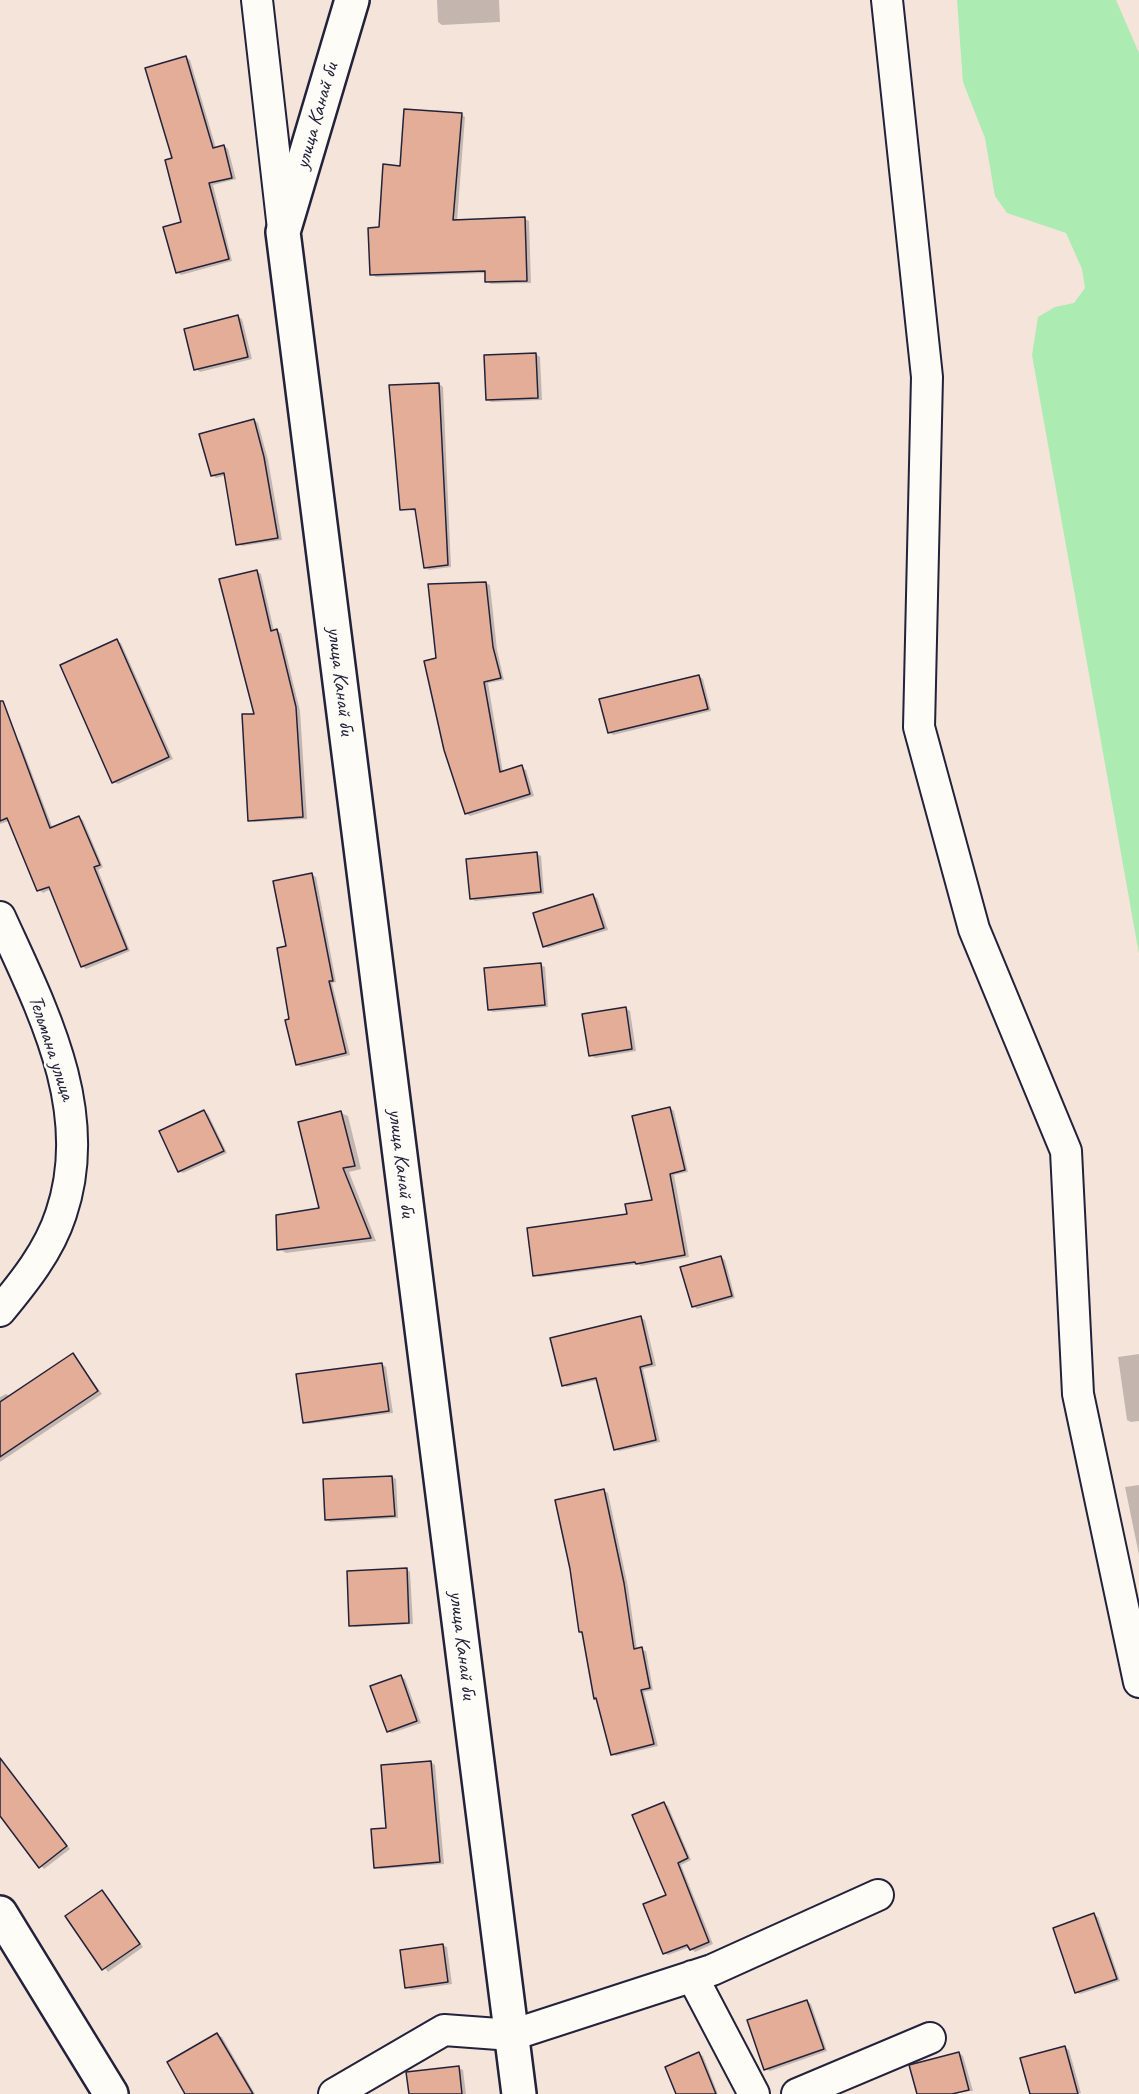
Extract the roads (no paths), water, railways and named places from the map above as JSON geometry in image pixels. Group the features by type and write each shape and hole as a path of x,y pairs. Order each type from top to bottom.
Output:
{"main road":[{"name":"улица Канай би","path":"352,0 283,232 519,2094"},
{"path":"3,1925 111,2094"}],"street":[{"name":"улица Канай би","path":"257,0 283,232"},
{"path":"887,0 927,377 920,727 974,929 1066,1151 1078,1394 1139,1682"},
{"name":"Тельмана улица","path":"0,917 37,999 60,1063 73,1117 71,1164 61,1215 33,1270 0,1311"},
{"path":"334,2094 444,2030 512,2035 692,1976 878,1895"},
{"path":"692,1976 754,2094"},
{"path":"797,2094 930,2038"}]}
